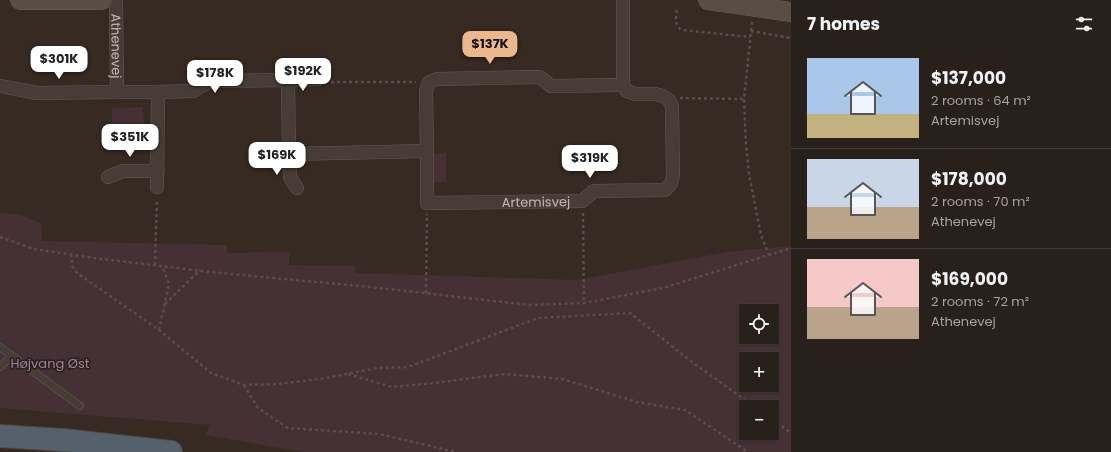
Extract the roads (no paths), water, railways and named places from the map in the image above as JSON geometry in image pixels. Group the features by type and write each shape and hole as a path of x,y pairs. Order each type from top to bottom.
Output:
{"highway":[{"path":"0,436 63,440 172,452"}],"street":[{"path":"20,0 102,0"},
{"name":"Athenevej","path":"116,0 117,92"},
{"path":"289,154 427,151 426,92 429,82 437,78 540,77 551,86 623,84 623,0"},
{"path":"708,0 791,12"},
{"path":"288,80 290,177 297,188"},
{"name":"Athenevej","path":"0,86 37,93 158,92 193,90 210,81 319,80"},
{"name":"Artemisvej","path":"427,151 422,204 582,201 594,191 665,190 671,184 673,175 672,106 669,100 663,96 635,94 627,91 623,84"},
{"path":"157,187 158,92"},
{"path":"108,177 123,171 158,171"}],"lane":[{"path":"0,347 80,406"},
{"path":"0,367 12,356"}],"park label":[{"name":"Højvang Øst","path":"50,363"}]}
